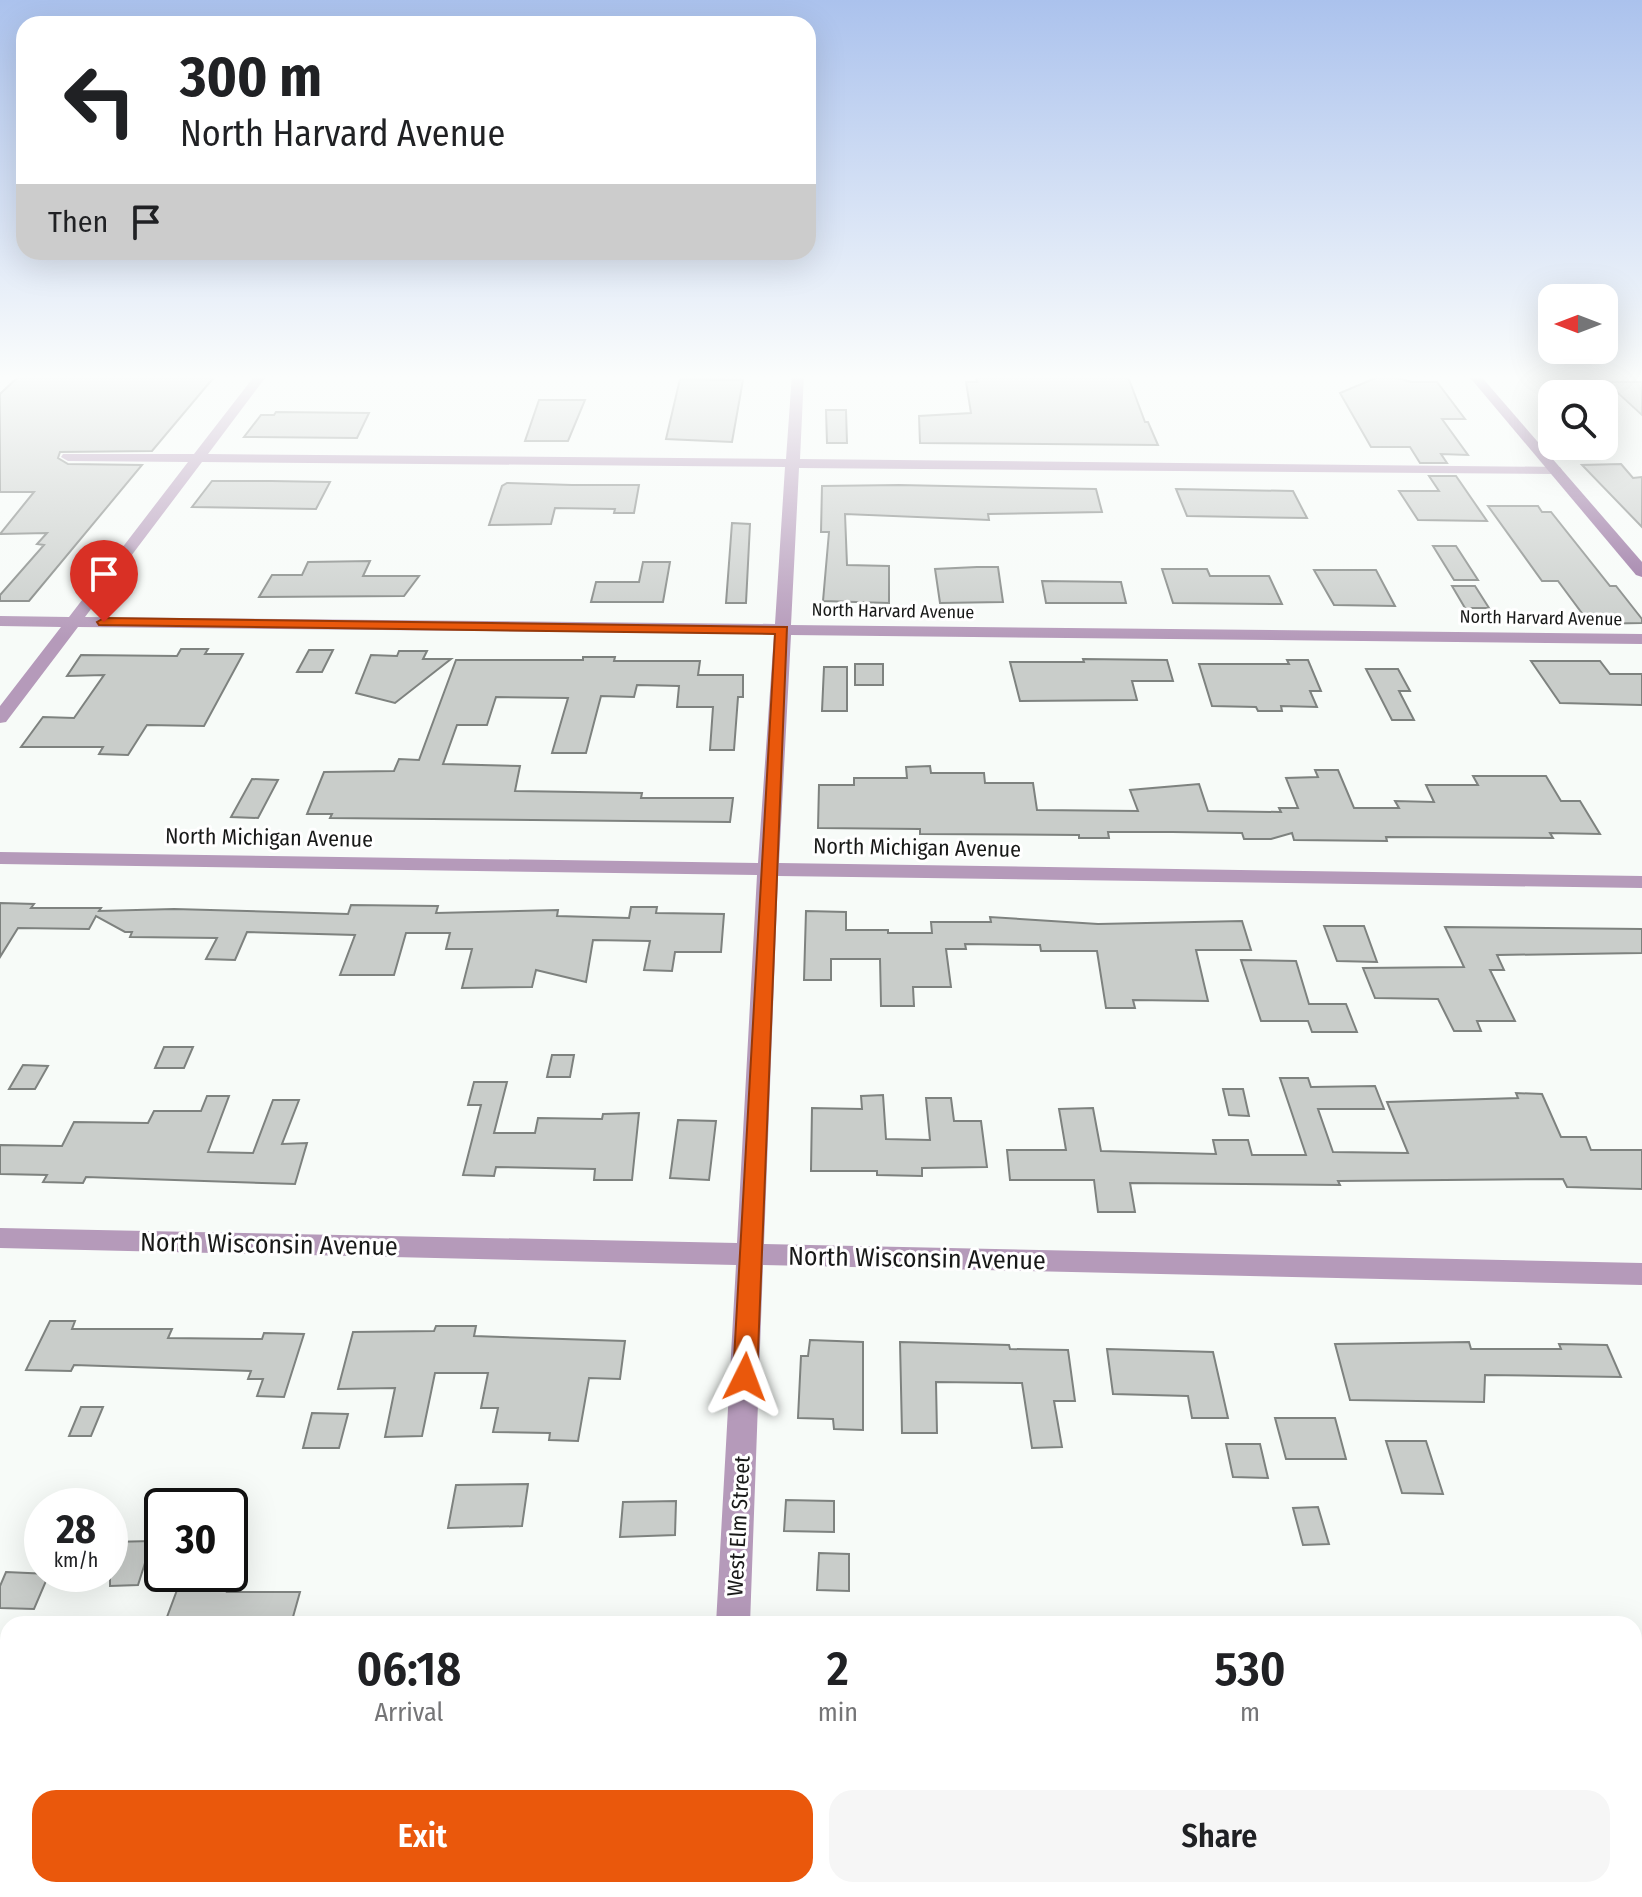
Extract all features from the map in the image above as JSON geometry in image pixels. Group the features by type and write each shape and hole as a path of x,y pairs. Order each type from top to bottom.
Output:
{"main road":[{"path":"1549,463 1642,572"}],"street":[{"path":"0,718 195,463"},
{"path":"736,463 1555,470"},
{"name":"West Elm Street","path":"733,1616 768,869 792,463"},
{"name":"North Harvard Avenue","path":"0,621 1642,639"},
{"name":"North Michigan Avenue","path":"0,858 1642,882"},
{"name":"North Wisconsin Avenue","path":"0,1238 1642,1274"}],"building":[{"path":"0,463 142,465 29,601 0,601 0,595 44,545 37,544 47,533 0,534 34,492 0,492"},
{"path":"1621,464 1633,478 1642,477 1642,527 1582,465"},
{"path":"1429,476 1456,476 1487,521 1418,520 1399,491 1439,491"},
{"path":"212,481 330,482 316,509 192,507"},
{"path":"507,483 639,485 634,513 614,513 615,509 555,508 551,524 489,525 502,486"},
{"path":"822,486 1096,489 1102,512 988,514 989,520 845,514 847,565 889,566 889,603 823,601 829,532 821,532"},
{"path":"1176,489 1293,491 1307,518 1187,516"},
{"path":"1488,506 1538,506 1542,512 1551,512 1610,586 1616,586 1642,623 1590,624 1558,581 1542,581"},
{"path":"732,523 750,524 746,603 726,603"},
{"path":"1433,546 1456,546 1478,580 1454,580"},
{"path":"370,561 363,576 419,576 404,596 259,597 272,575 302,575 308,562"},
{"path":"643,562 670,562 663,602 591,602 596,582 639,582"},
{"path":"998,567 1003,602 940,603 935,569"},
{"path":"1162,569 1207,569 1210,576 1269,576 1282,604 1173,603"},
{"path":"1314,570 1376,570 1395,606 1334,605"},
{"path":"1042,581 1121,582 1126,603 1046,603"},
{"path":"1452,586 1475,586 1489,608 1465,608"},
{"path":"181,649 208,649 205,654 243,654 204,726 147,725 128,755 99,754 103,747 21,747 43,717 74,718 104,675 67,676 81,655 177,656"},
{"path":"309,650 333,650 322,672 297,672"},
{"path":"399,651 427,651 423,659 451,659 395,703 356,693 371,655 397,656"},
{"path":"583,657 615,657 614,661 700,661 698,675 743,675 743,697 738,697 734,750 710,750 713,707 677,707 679,686 637,685 634,697 601,696 586,753 552,753 568,698 496,697 487,725 457,725 443,764 520,766 515,791 642,793 641,798 733,798 730,822 330,818 332,814 307,814 324,772 394,771 399,759 419,760 456,660 583,660"},
{"path":"1083,659 1167,660 1173,681 1132,681 1137,700 1020,701 1010,662 1084,662"},
{"path":"1287,660 1308,660 1321,691 1310,691 1317,707 1281,706 1282,711 1258,711 1256,707 1212,706 1199,664 1289,664"},
{"path":"1531,661 1600,661 1610,674 1642,674 1642,705 1560,703"},
{"path":"855,664 883,664 883,685 855,685"},
{"path":"824,667 847,667 847,711 822,711"},
{"path":"1366,669 1398,669 1410,691 1399,691 1414,720 1392,720"},
{"path":"930,766 931,773 984,773 985,783 1033,783 1037,810 1138,811 1130,790 1199,784 1208,811 1281,812 1279,808 1298,808 1286,778 1318,777 1315,770 1338,770 1354,808 1399,808 1395,801 1434,802 1426,785 1478,785 1473,776 1546,776 1561,801 1580,801 1600,834 1550,833 1553,838 1386,837 1387,841 1294,840 1292,833 1271,839 1244,839 1242,833 1172,832 1108,832 1109,838 1079,838 1079,835 920,834 920,829 818,828 819,785 854,785 854,778 907,778 906,767"},
{"path":"252,779 278,780 258,818 231,817"},
{"path":"0,903 34,904 31,908 101,908 99,911 174,909 348,914 351,905 438,906 436,913 558,910 557,916 629,918 631,907 657,907 656,913 724,914 721,952 675,952 672,971 644,970 650,941 593,940 586,982 536,970 532,987 462,988 472,949 446,949 450,933 406,933 394,975 340,975 355,935 247,932 235,960 206,959 217,938 130,937 132,932 125,932 96,916 89,929 18,928 0,957"},
{"path":"806,911 846,912 846,930 888,930 888,933 932,933 931,922 991,922 990,917 1098,924 1242,921 1251,950 1196,950 1208,1001 1133,1000 1135,1008 1106,1008 1097,951 1041,951 1040,945 965,944 966,949 946,949 951,987 913,987 914,1006 881,1006 880,959 831,959 831,980 804,980"},
{"path":"1324,926 1364,926 1377,962 1337,961"},
{"path":"1445,927 1642,929 1642,953 1497,955 1504,970 1490,970 1515,1021 1477,1021 1481,1031 1454,1031 1438,999 1375,998 1363,968 1464,967"},
{"path":"1241,960 1296,961 1309,1004 1346,1004 1357,1032 1312,1032 1308,1021 1261,1021"},
{"path":"164,1047 193,1047 184,1068 155,1068"},
{"path":"552,1055 574,1055 570,1077 547,1077"},
{"path":"23,1065 48,1066 35,1089 9,1089"},
{"path":"1280,1078 1308,1078 1311,1087 1375,1086 1384,1109 1318,1109 1333,1152 1408,1153 1387,1102 1518,1098 1516,1093 1542,1094 1561,1137 1586,1137 1591,1150 1642,1150 1642,1189 1567,1187 1563,1179 1338,1181 1340,1185 1130,1183 1135,1212 1098,1212 1094,1180 1010,1180 1007,1150 1066,1150 1059,1109 1093,1108 1101,1151 1216,1154 1213,1140 1248,1140 1252,1155 1306,1155"},
{"path":"474,1082 507,1082 494,1133 535,1133 538,1118 602,1119 603,1114 639,1113 632,1180 594,1180 595,1169 496,1167 494,1176 463,1175 481,1105 468,1105"},
{"path":"1223,1089 1243,1089 1249,1116 1229,1115"},
{"path":"883,1095 886,1139 930,1140 926,1098 951,1098 954,1121 981,1121 987,1167 922,1168 922,1176 877,1175 877,1171 811,1171 812,1108 862,1109 861,1096"},
{"path":"207,1096 229,1096 208,1152 253,1153 273,1100 299,1100 282,1144 307,1143 295,1184 86,1177 83,1183 43,1182 47,1175 0,1174 0,1145 62,1146 74,1122 148,1123 154,1111 201,1111"},
{"path":"678,1120 716,1121 709,1180 670,1178"},
{"path":"50,1321 75,1321 72,1329 172,1329 168,1338 262,1339 264,1333 304,1334 284,1397 257,1396 263,1379 248,1379 251,1371 74,1365 71,1371 26,1370"},
{"path":"436,1326 476,1326 474,1336 625,1341 620,1379 589,1378 578,1441 549,1440 550,1433 493,1432 498,1408 481,1408 488,1373 435,1373 422,1436 385,1437 395,1388 338,1389 353,1332 434,1331"},
{"path":"810,1340 863,1342 863,1430 834,1429 833,1419 798,1418 801,1356 808,1356"},
{"path":"900,1342 1068,1350 1075,1401 1054,1401 1062,1447 1032,1448 1022,1383 936,1382 937,1433 902,1433"},
{"path":"1469,1342 1471,1349 1561,1349 1559,1344 1607,1345 1621,1377 1485,1375 1484,1402 1350,1400 1335,1344"},
{"path":"1107,1349 1213,1352 1228,1418 1192,1418 1188,1396 1113,1394"},
{"path":"81,1407 103,1407 91,1436 69,1436"},
{"path":"312,1413 348,1414 339,1448 303,1448"},
{"path":"1275,1418 1335,1418 1346,1459 1286,1459"},
{"path":"1386,1441 1426,1441 1443,1494 1402,1493"},
{"path":"1226,1444 1260,1444 1268,1478 1233,1477"},
{"path":"528,1484 522,1526 448,1528 456,1485"},
{"path":"786,1500 834,1501 834,1532 784,1531"},
{"path":"676,1501 675,1535 620,1537 623,1502"},
{"path":"1318,1507 1329,1544 1303,1545 1293,1508"},
{"path":"144,1541 144,1566 138,1585 128,1585 128,1542"},
{"path":"819,1553 849,1554 849,1591 817,1590"},
{"path":"6,1572 24,1573 24,1592 41,1592 34,1609 0,1608 0,1586"},
{"path":"176,1592 300,1592 293,1616 167,1616"}],"route":[{"path":"104,622 782,630 745,1377"}]}
